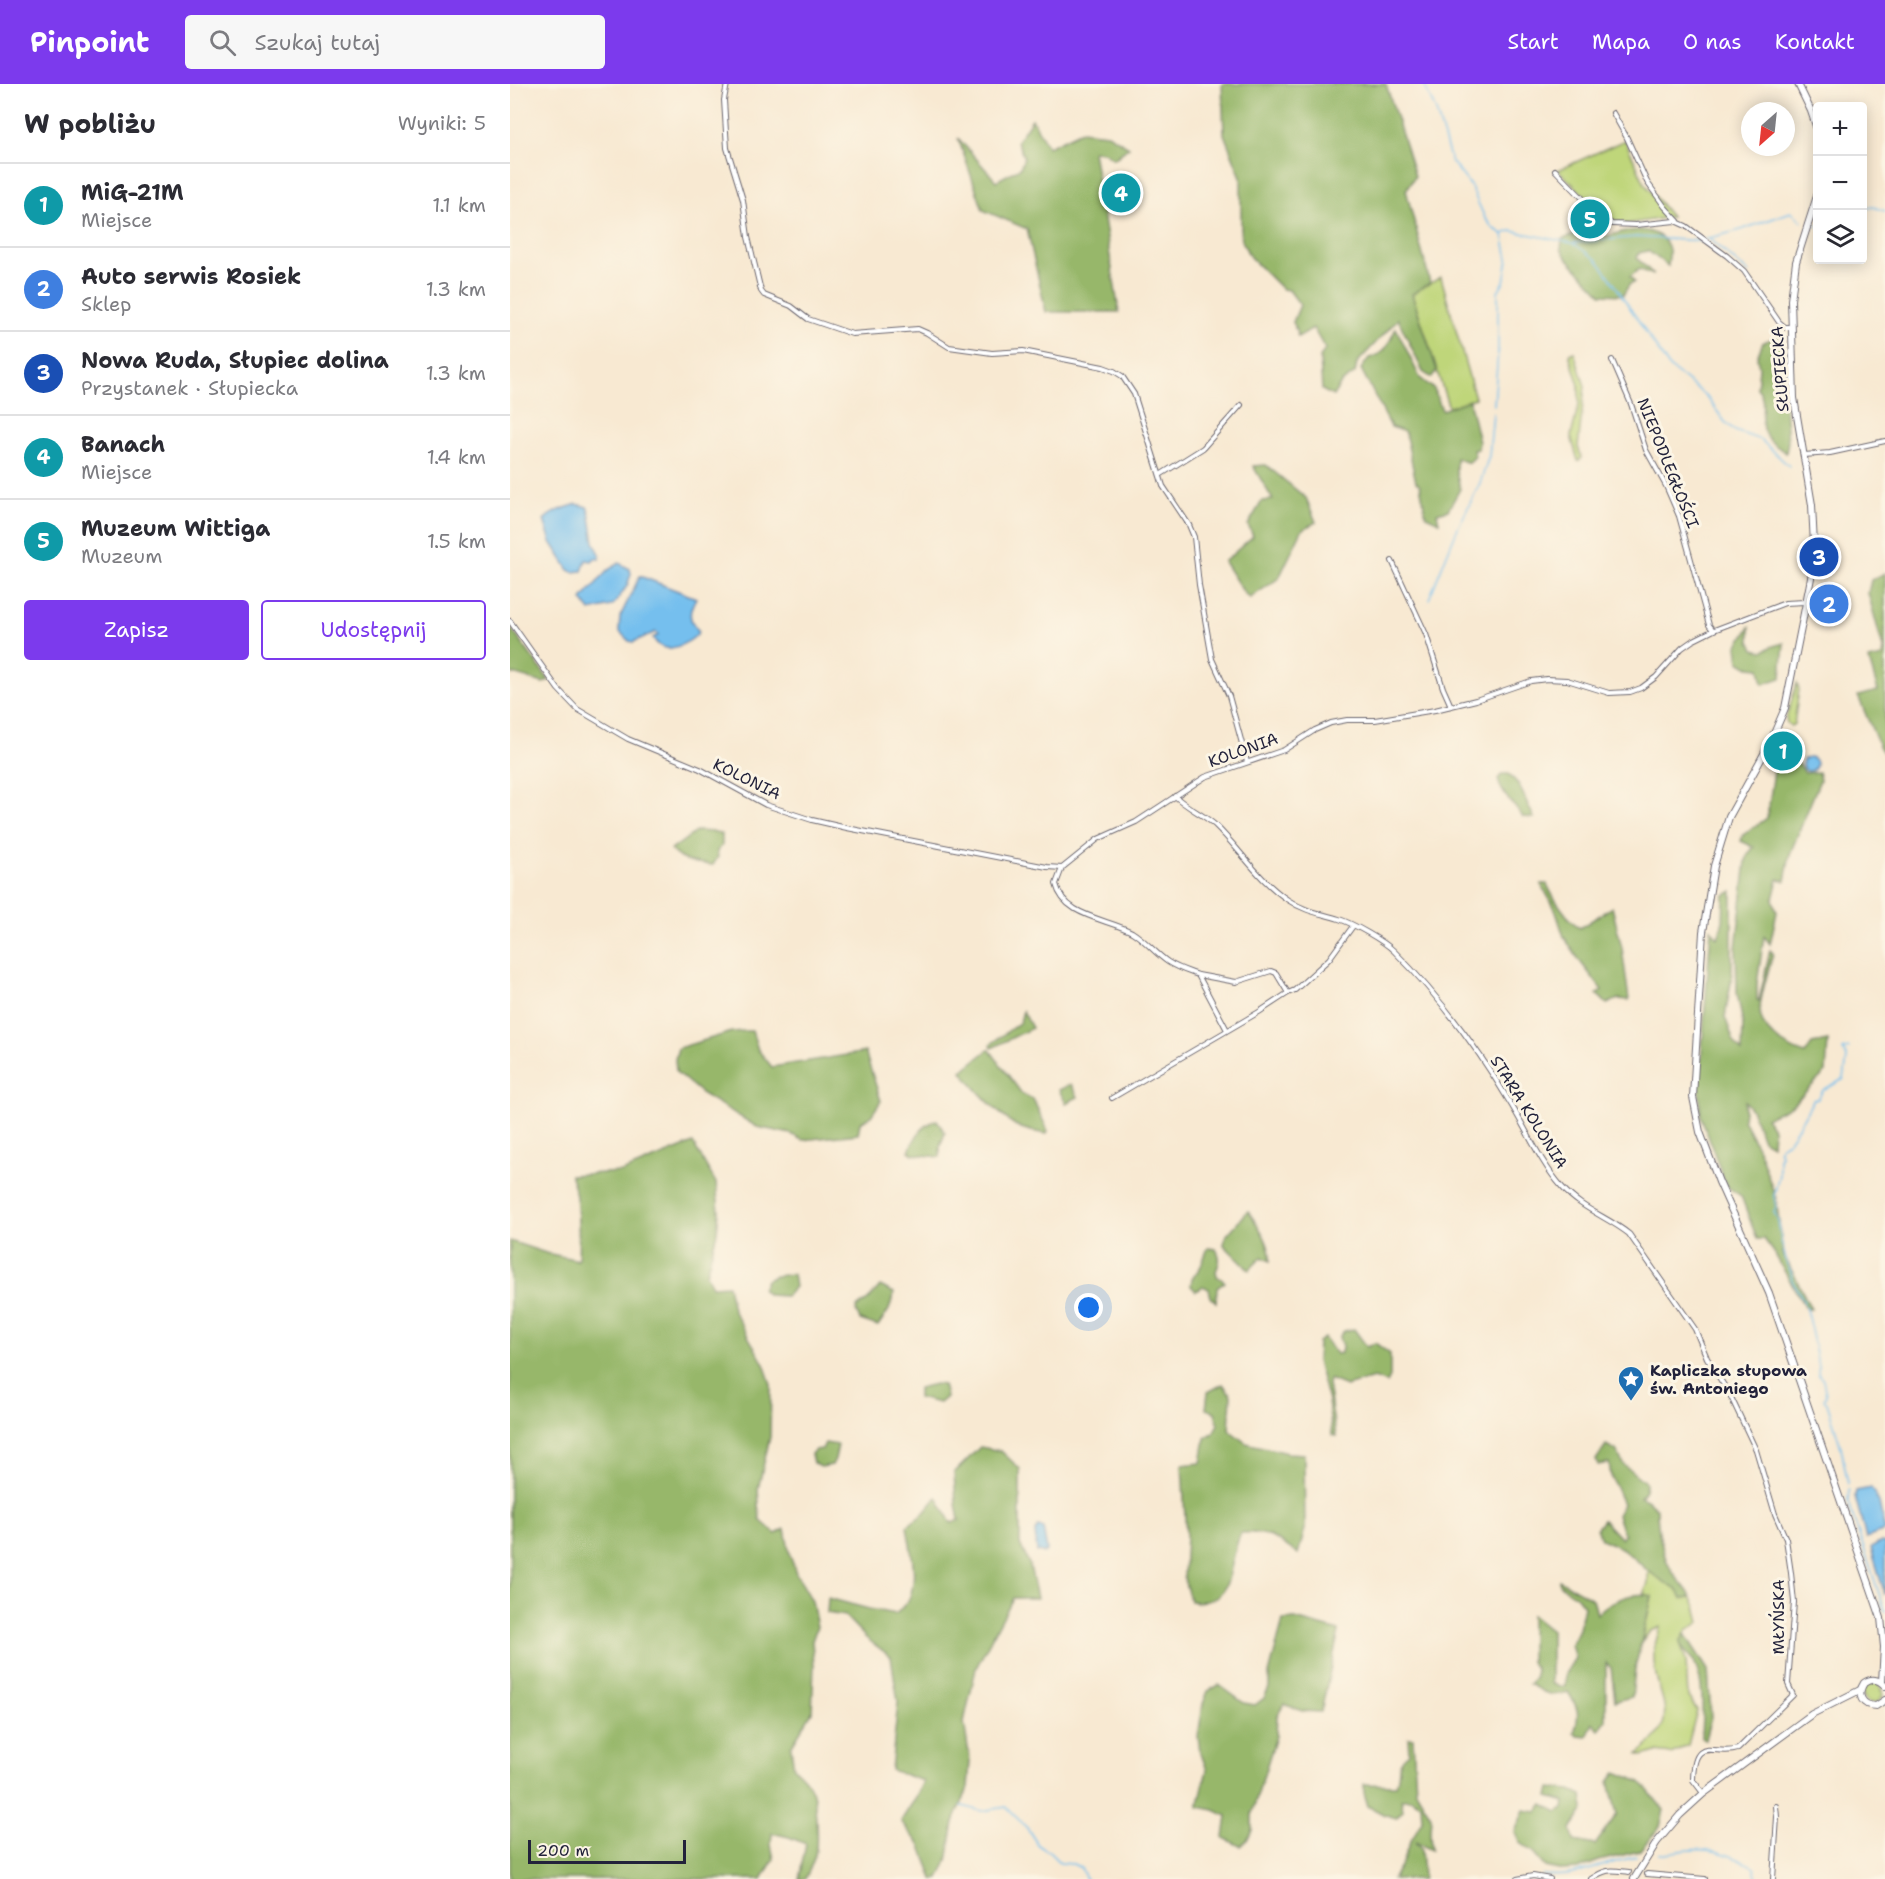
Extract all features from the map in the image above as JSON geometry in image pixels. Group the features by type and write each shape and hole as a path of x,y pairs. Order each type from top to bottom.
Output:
{"main road":[{"path":"1798,84 1813,117"},
{"name":"SŁUPIECKA","path":"1813,210 1792,276 1791,327 1794,398 1812,504 1814,545 1811,578 1785,708 1770,743 1729,817 1717,852 1703,932 1693,1097 1700,1132 1719,1182 1768,1293 1881,1618 1884,1647 1883,1684"},
{"path":"1634,1879 1657,1842 1680,1815 1703,1794 1812,1714 1860,1690 1882,1663"},
{"path":"1871,1679 1883,1684"},
{"path":"1860,1690 1862,1700"},
{"path":"1844,1699 1862,1700 1872,1707 1880,1705 1885,1700"}],"street":[{"path":"727,84 724,100 727,148 743,200 748,237 761,291 764,295 791,306 808,319 852,334 918,329 949,346 992,353 1023,351 1074,360 1114,371 1128,382 1134,394 1163,486 1189,525 1194,537 1199,585 1212,659 1229,696 1247,762"},
{"path":"1613,113 1628,138 1647,182 1665,207 1681,223 1736,264 1752,282 1779,322 1785,327 1791,327"},
{"path":"1555,170 1612,224 1636,225 1675,220 1681,223"},
{"name":"NIEPODLEGŁOŚCI","path":"1612,360 1631,404 1646,450 1677,509 1709,625 1714,630"},
{"path":"1160,476 1203,448 1241,405"},
{"path":"1804,455 1830,453 1885,441"},
{"path":"1392,561 1426,634 1451,706"},
{"path":"1714,630 1785,603 1806,602"},
{"name":"KOLONIA","path":"510,621 558,689 577,709 628,739 700,770 766,805 812,820 847,828 1062,868 1098,839 1136,822 1204,777 1284,750 1315,730 1331,723 1385,718 1451,706 1547,678 1567,680 1609,693 1630,692 1641,688 1656,677 1682,648 1714,630"},
{"name":"STARA KOLONIA","path":"1175,796 1207,818 1272,888 1306,910 1338,918 1392,949 1440,1002 1487,1065 1532,1143 1563,1188 1590,1210 1629,1234 1677,1301 1695,1329 1712,1368 1740,1415 1756,1450 1775,1514 1786,1539"},
{"path":"1062,868 1056,884 1063,899 1070,906 1086,915 1132,932 1166,961 1180,969 1236,982 1271,971 1276,973 1288,993"},
{"path":"1112,1098 1295,990 1329,959 1353,926"},
{"path":"1198,975 1227,1030"},
{"name":"MŁYŃSKA","path":"1703,1794 1693,1779 1695,1763 1701,1753 1709,1749 1729,1751 1738,1749 1793,1695 1788,1684 1794,1602 1786,1539"},
{"path":"1773,1879 1778,1818 1776,1806"},
{"path":"1591,1879 1608,1869 1629,1872"},
{"path":"1647,1874 1705,1879"},
{"path":"1517,1879 1533,1876 1551,1879"}],"green space":[{"path":"1222,84 1386,84 1415,176 1406,190 1430,283 1412,294 1437,370 1432,378 1423,372 1398,319 1357,363 1355,373 1341,383 1333,396 1322,390 1320,358 1325,349 1313,328 1298,337 1293,322 1300,305 1289,290 1282,289 1250,257 1241,239 1241,177 1224,134"},
{"path":"1032,119 1048,147 1081,131 1108,134 1129,147 1114,159 1104,152 1093,151 1119,312 1046,312 1027,229 983,210 958,138 996,181 1020,168 1024,158 1017,141"},
{"path":"1625,140 1645,184 1671,217 1626,224 1611,221 1558,170"},
{"path":"1641,230 1654,233 1668,245 1668,266 1648,251 1639,253 1637,258 1654,275 1639,269 1630,277 1634,282 1629,285 1623,295 1601,294 1561,249 1562,239 1577,234 1593,232 1608,236 1625,231"},
{"path":"1441,277 1475,398 1449,408 1412,293"},
{"path":"1396,328 1420,378 1434,389 1442,410 1469,400 1479,442 1478,449 1473,450 1475,456 1469,463 1456,458 1460,489 1448,510 1437,513 1439,522 1426,516 1405,432 1391,427 1361,369 1369,358 1383,351"},
{"path":"1780,336 1788,441 1786,453 1765,434 1762,423 1762,398 1757,388 1759,368 1757,357 1763,342"},
{"path":"1574,352 1585,386 1578,447 1582,458 1578,461 1571,436 1579,404 1579,385 1569,354"},
{"path":"1266,465 1306,498 1316,522 1302,530 1279,578 1250,598 1244,593 1224,562 1253,536 1248,525 1262,501 1273,500 1253,466"},
{"path":"1885,573 1885,755 1858,696 1878,691 1869,660 1882,657 1883,648 1868,593 1871,580"},
{"path":"510,627 549,680 543,683 510,673"},
{"path":"1750,627 1750,641 1754,649 1763,651 1784,643 1781,678 1763,684 1760,668 1749,667 1739,661 1737,646"},
{"path":"1797,683 1799,689 1794,724 1791,726 1786,719"},
{"path":"1793,758 1805,773 1818,772 1820,780 1790,854 1785,881 1778,879 1773,899 1777,912 1770,944 1764,936 1757,1000 1759,1001 1770,950 1773,953 1760,1007 1764,1024 1768,1031 1782,1043 1805,1054 1812,1044 1828,1041 1826,1072 1791,1106 1766,1118 1773,1128 1772,1145 1763,1140 1752,1111 1745,1101 1743,1119 1760,1153 1776,1199 1783,1253 1811,1309 1806,1309 1764,1239 1757,1239 1741,1196 1726,1186 1701,1116 1699,1088 1711,929 1718,938 1723,921 1724,896 1732,891 1732,976 1725,1017 1734,1042 1742,1052 1743,1024 1737,993 1736,948 1746,861 1754,847 1741,841 1743,835 1767,818 1774,772 1771,762"},
{"path":"1502,774 1509,774 1519,785 1534,818 1523,817 1508,799 1498,779"},
{"path":"697,831 722,834 722,846 717,851 718,857 713,865 685,860 671,850"},
{"path":"1541,884 1547,884 1561,908 1580,928 1612,907 1622,948 1629,1000 1618,999 1607,1004 1597,994 1602,990 1564,937 1555,909"},
{"path":"1023,1011 1032,1028 992,1048 991,1044 1020,1022"},
{"path":"752,1031 758,1050 772,1067 865,1052 881,1101 871,1116 860,1123 858,1134 802,1140 791,1134 757,1127 701,1093 676,1072 675,1059 678,1048 732,1032"},
{"path":"989,1049 1022,1094 1033,1099 1048,1131 1047,1134 1023,1129 1008,1120 986,1100 962,1071"},
{"path":"1071,1084 1078,1097 1066,1103 1059,1090"},
{"path":"937,1120 945,1133 940,1146 940,1157 913,1154 909,1151 920,1132"},
{"path":"693,1143 716,1183 719,1211 717,1232 706,1274 712,1286 728,1285 733,1310 764,1364 771,1384 770,1437 758,1489 760,1520 776,1534 785,1529 796,1573 812,1601 817,1627 812,1641 814,1665 812,1712 791,1747 794,1768 806,1780 814,1797 816,1851 805,1879 799,1879 806,1844 772,1833 771,1845 774,1859 762,1879 510,1879 510,1241 546,1253 578,1260 577,1204 570,1175 622,1172"},
{"path":"1248,1211 1263,1235 1270,1255 1270,1261 1262,1257 1249,1270 1224,1245 1225,1237"},
{"path":"1208,1248 1216,1249 1218,1252 1217,1276 1225,1282 1217,1288 1216,1302 1211,1297 1209,1289 1203,1286 1196,1291 1191,1286 1192,1278 1200,1268"},
{"path":"793,1274 795,1287 786,1296 768,1295 762,1289 766,1280"},
{"path":"880,1286 894,1293 889,1310 878,1326 860,1320 856,1311 857,1307 868,1300"},
{"path":"1354,1329 1367,1347 1375,1343 1390,1354 1390,1377 1387,1383 1374,1378 1346,1386 1329,1379 1336,1436 1332,1435 1328,1401 1317,1361 1318,1342 1324,1338 1336,1354 1341,1353 1339,1337 1344,1331"},
{"path":"935,1384 943,1385 946,1397 939,1403 918,1398 918,1388"},
{"path":"1223,1384 1231,1395 1229,1430 1246,1443 1288,1453 1304,1454 1305,1529 1298,1554 1265,1535 1241,1533 1223,1590 1216,1598 1190,1601 1184,1578 1186,1535 1182,1465 1201,1463 1205,1438 1213,1433 1218,1424 1215,1412 1206,1409 1208,1392"},
{"path":"825,1443 838,1445 832,1465 821,1467 813,1463 811,1454 815,1450 822,1449"},
{"path":"1606,1445 1616,1450 1624,1465 1646,1483 1645,1490 1640,1497 1657,1509 1661,1540 1668,1564 1691,1597 1682,1598 1678,1591 1648,1571 1623,1549 1601,1539 1597,1528 1603,1520 1621,1539 1624,1535 1617,1515 1623,1504 1611,1476 1609,1463 1598,1465 1596,1460"},
{"path":"980,1447 1001,1451 1020,1469 1020,1544 1030,1566 1037,1598 1013,1598 976,1668 964,1722 970,1761 968,1788 954,1822 947,1861 939,1879 933,1879 921,1846 901,1821 923,1781 891,1770 898,1702 891,1657 866,1638 845,1616 827,1613 828,1598 896,1614 909,1599 912,1590 914,1572 907,1526 922,1515 937,1497 951,1523 959,1520 954,1473"},
{"path":"1648,1571 1678,1591 1682,1598 1691,1597 1700,1622 1687,1631 1680,1642 1686,1662 1688,1697 1697,1710 1688,1745 1671,1754 1656,1752 1643,1756 1638,1754 1662,1728 1665,1716 1657,1681 1654,1651 1660,1627 1650,1631 1642,1642 1652,1596 1643,1594 1648,1584"},
{"path":"1559,1580 1593,1599 1597,1614 1622,1598 1637,1595 1652,1596 1635,1669 1632,1697 1615,1701 1611,1668 1606,1663 1606,1720 1599,1730 1593,1723 1587,1737 1574,1733 1577,1712 1568,1692 1557,1695 1548,1694 1529,1684 1534,1679 1536,1670 1531,1662 1531,1615 1551,1631 1551,1683 1559,1687 1565,1686 1565,1674 1575,1658 1571,1645 1579,1629 1584,1606 1577,1597 1559,1584"},
{"path":"1295,1619 1339,1631 1321,1712 1302,1711 1284,1704 1277,1716 1276,1736 1252,1813 1252,1830 1247,1840 1240,1846 1224,1838 1227,1816 1214,1810 1198,1807 1207,1770 1198,1737 1203,1704 1208,1691 1219,1685 1244,1703 1255,1705 1264,1698 1269,1688 1269,1674 1283,1620"},
{"path":"1685,1634 1708,1670 1711,1717 1705,1739 1701,1738 1702,1701 1698,1673 1694,1661 1680,1642"},
{"path":"1873,1683 1880,1686 1883,1693 1880,1700 1873,1703 1866,1700 1863,1693 1866,1686"},
{"path":"1408,1738 1413,1738 1416,1791 1431,1816 1431,1850 1415,1842 1421,1849 1423,1879 1392,1879 1422,1821 1421,1804 1412,1799 1401,1799 1403,1810 1396,1818 1383,1814 1368,1806 1364,1784 1396,1785 1399,1765 1409,1753"},
{"path":"1616,1772 1641,1782 1664,1810 1660,1827 1639,1851 1578,1869 1559,1870 1545,1867 1532,1852 1520,1843 1515,1832 1524,1810 1537,1812 1543,1804 1557,1812 1564,1808 1565,1802 1548,1797 1550,1788 1571,1790 1582,1795 1584,1809 1571,1829 1574,1841 1595,1845 1617,1814 1609,1782"}],"water":[{"path":"577,504 587,507 589,511 594,542 600,554 599,559 586,560 582,571 573,572 569,570 551,542 544,520 555,512"},
{"path":"619,563 630,569 631,574 627,586 611,606 590,611 582,600 608,570"},
{"path":"640,576 696,598 690,616 699,631 692,639 675,647 664,648 653,638 658,635 656,632 633,642 619,631 620,617"},
{"path":"1806,757 1812,757 1816,764 1812,771 1806,771 1802,767 1802,761"},
{"path":"1871,1488 1879,1502 1885,1531 1866,1538 1855,1496 1856,1491"},
{"path":"1038,1527 1043,1528 1047,1551 1044,1553 1037,1552 1035,1532"},
{"path":"1881,1542 1885,1543 1885,1595 1871,1548"}],"waterway":[{"path":"1424,84 1436,111 1451,161 1470,185 1485,218 1493,228 1503,234 1512,231 1572,243 1636,237 1701,241"},
{"path":"1867,208 1873,207 1885,211"},
{"path":"1705,239 1741,230 1791,212 1802,221"},
{"path":"1494,405 1498,351 1498,291 1504,282 1508,259 1503,234"},
{"path":"1709,239 1749,273"},
{"path":"1573,243 1596,259 1607,273 1669,367 1706,396 1725,422 1735,431 1761,440 1789,466"},
{"path":"1429,599 1456,532 1480,483 1489,456 1493,413"},
{"path":"1848,1484 1841,1447 1827,1403 1824,1400 1826,1395 1823,1380 1818,1374 1805,1306 1792,1280 1781,1240 1779,1224 1774,1212 1776,1208 1774,1196 1779,1175 1781,1155 1779,1149 1790,1139 1813,1100 1818,1099 1823,1090 1844,1079 1847,1058 1843,1050 1849,1048"},
{"path":"1849,1490 1848,1502 1885,1611"},
{"path":"962,1806 982,1811 1006,1807 1027,1828 1038,1845 1060,1863 1073,1864 1081,1868 1086,1879"},
{"path":"1659,1854 1687,1850 1718,1852 1754,1867 1757,1879"},
{"path":"1542,1875 1578,1873 1636,1857"}],"place":[{"name":"Banach","path":"1121,193"},
{"name":"Muzeum Wittiga","path":"1590,219"},
{"name":"Nowa Ruda, Słupiec dolina","path":"1819,557"},
{"name":"Auto serwis Rosiek","path":"1829,604"},
{"name":"MiG-21M","path":"1783,751"},
{"name":"Kapliczka słupowa św. Antoniego","path":"1631,1402"}]}
